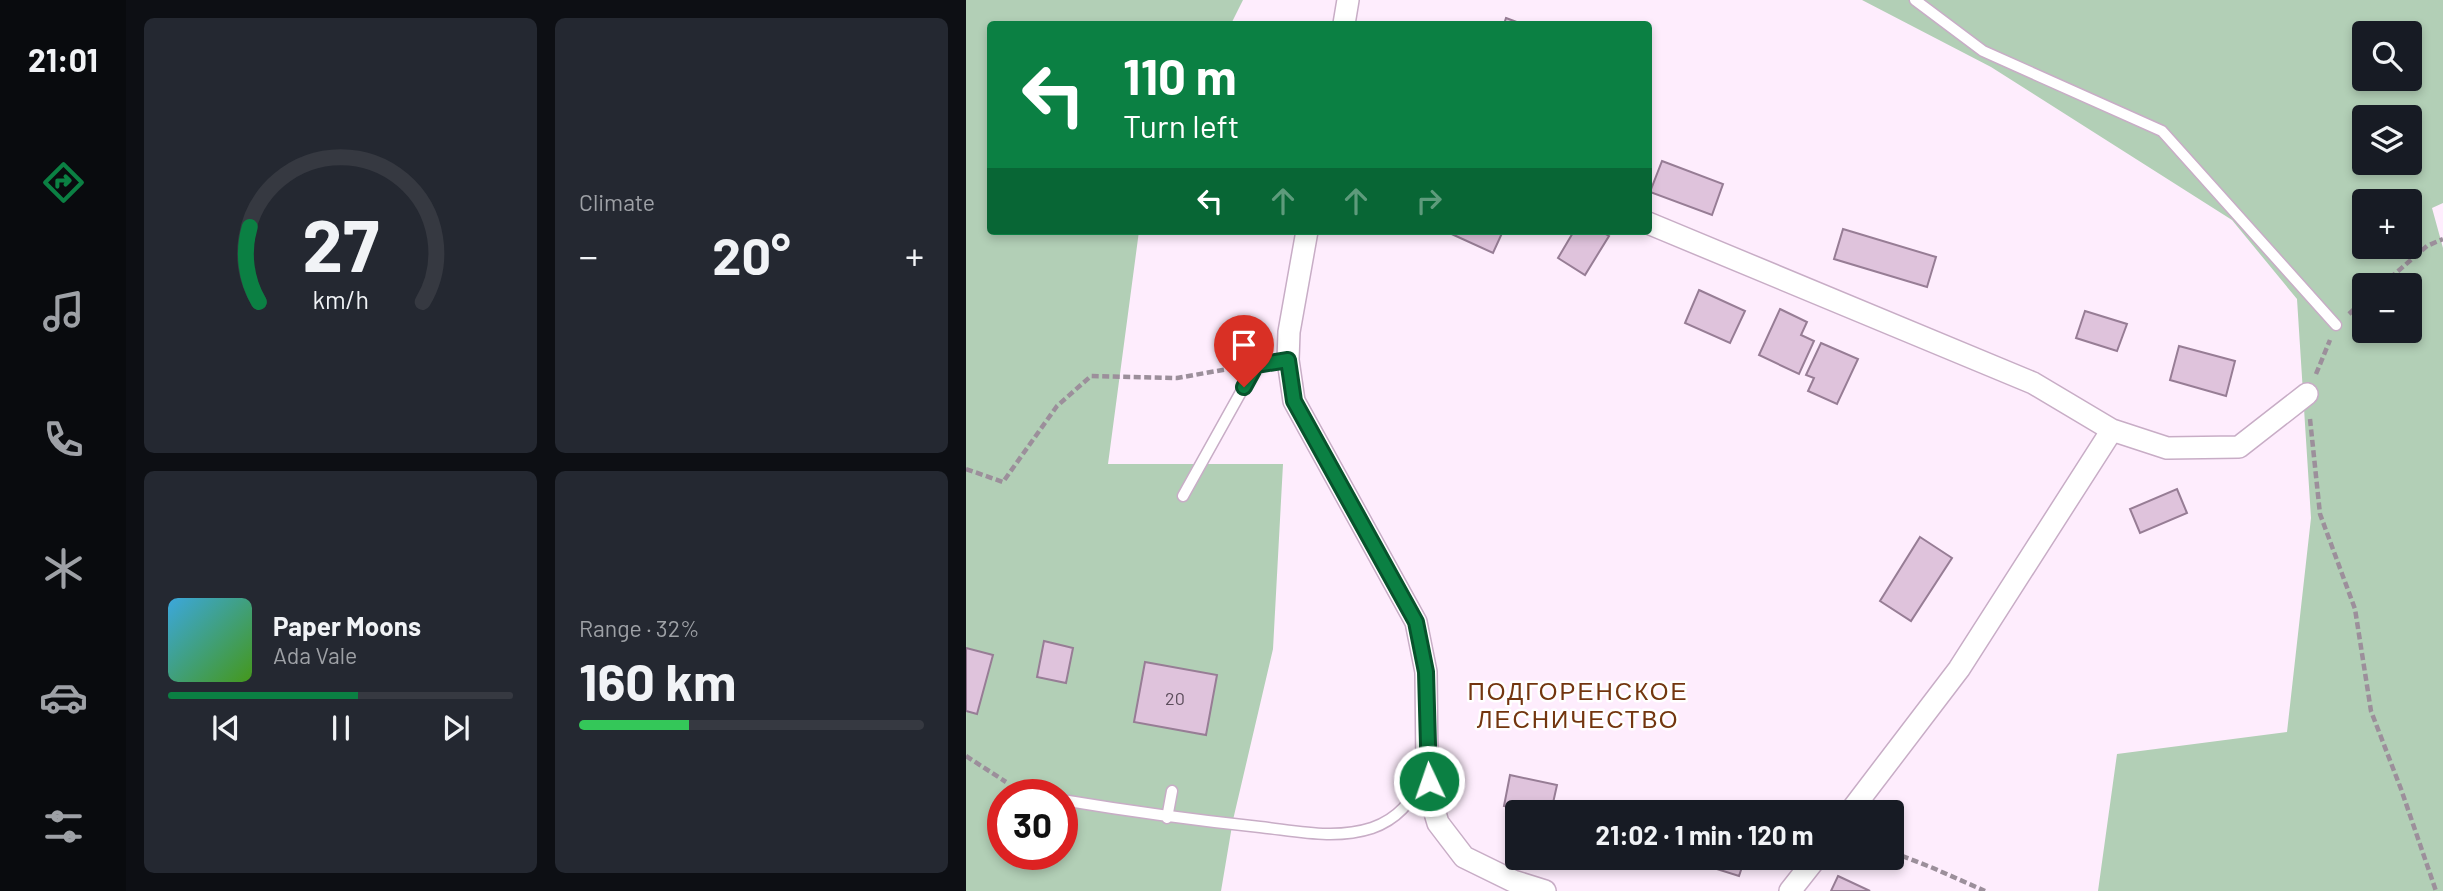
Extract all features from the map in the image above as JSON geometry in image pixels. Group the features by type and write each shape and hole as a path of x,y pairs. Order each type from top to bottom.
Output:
{"street":[{"path":"1344,21 1348,0"},
{"path":"1652,225 2033,383 2112,430 2167,448 2239,447 2307,394"},
{"path":"1306,235 1289,332 1288,360 1294,401 1416,622 1426,672 1430,796 1438,823 1464,857 1513,881 1545,891"},
{"path":"1859,800 1959,669 2112,430"},
{"path":"1790,891 1807,870"}],"lane":[{"path":"1915,0 1983,51 2162,131 2336,325"},
{"path":"1183,496 1256,365 1288,360"},
{"path":"1078,803 1167,818 1337,835 1372,827 1395,816 1415,796 1427,767"},
{"path":"1167,818 1172,791"}],"path":[{"path":"2396,273 2427,246 2443,239"},
{"path":"966,469 1003,482 1057,406 1091,376 1177,377 1256,365"},
{"path":"2307,394 2320,514 2355,609 2371,711 2436,891"},
{"path":"966,756 1001,779"},
{"path":"1904,857 1985,891"}],"green space":[{"path":"966,0 1243,0 1232,21 987,21 987,235 1138,235 1108,464 1283,464 1273,649 1233,820 1221,891 966,891"},
{"path":"1862,0 2443,0 2443,203 2432,208 2443,248 2443,891 2098,891 2117,754 2287,732 2311,518 2297,299 2232,220 1991,67"}],"building":[{"path":"1662,161 1723,184 1712,215 1652,193"},
{"path":"1843,229 1936,257 1927,287 1834,259"},
{"path":"1454,235 1501,235 1493,253"},
{"path":"1572,235 1609,236 1585,275 1558,258"},
{"path":"1699,290 1745,311 1730,343 1685,323"},
{"path":"1780,309 1807,322 1801,335 1814,341 1799,374 1759,355"},
{"path":"2085,311 2127,324 2117,351 2076,338"},
{"path":"1821,343 1858,359 1837,404 1808,391 1814,378 1806,375"},
{"path":"2179,346 2235,361 2226,396 2170,380"},
{"path":"2177,489 2187,513 2140,533 2130,509"},
{"path":"1920,537 1952,558 1911,621 1880,601"},
{"path":"1044,641 1073,648 1066,683 1037,677"},
{"path":"966,648 993,655 977,714 966,711"},
{"path":"1145,662 1217,675 1206,735 1134,722"},
{"path":"1510,775 1557,785 1554,800 1505,800"},
{"path":"1720,870 1741,870 1739,876"},
{"path":"1838,876 1870,891 1831,891"}],"district":[{"name":"ПОДГОРЕНСКОЕ ЛЕСНИЧЕСТВО","path":"1578,704"}],"route":[{"path":"1244,387 1256,365 1288,360 1294,401 1416,622 1426,672 1429,781"}]}
